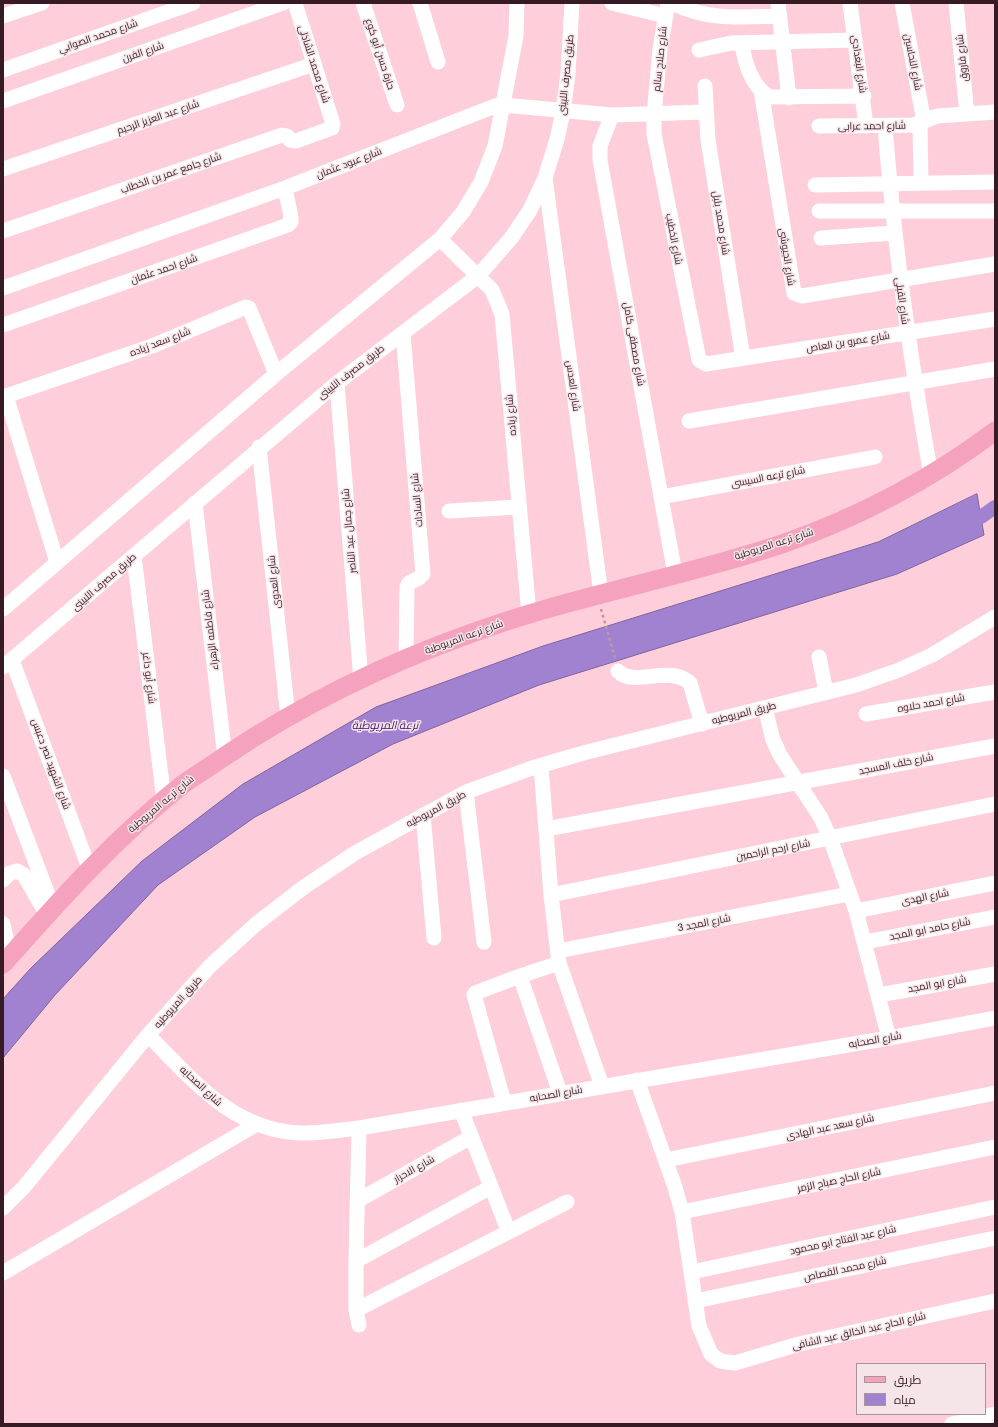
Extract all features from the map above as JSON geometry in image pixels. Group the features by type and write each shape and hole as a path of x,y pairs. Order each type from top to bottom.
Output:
{"main road":[{"name":"شارع ترعه المريوطية","path":"6,961 89,868 164,800 184,784 288,717 406,658 473,632 529,614 781,544 833,525 883,502 931,475 995,431"}],"street":[{"path":"3,16 42,3"},
{"name":"شارع محمد الصوابي","path":"3,70 193,3"},
{"name":"شارع الفرن","path":"3,101 284,3"},
{"name":"شارع محمد الشاذلى","path":"295,3 333,124"},
{"name":"حارة حسن أبو كوع","path":"363,3 397,105"},
{"path":"420,3 438,62"},
{"path":"3,609 276,374 440,239 463,212 481,182 495,146 516,36 518,3"},
{"name":"طريق مصرف اللبينى","path":"8,664 259,447 337,383 478,276 512,237 530,210 545,178 563,112 572,3"},
{"path":"612,3 668,7 712,16 779,10 789,98"},
{"name":"شارع البغدادى","path":"850,3 864,96 866,126"},
{"name":"شارع النحاسين","path":"902,3 922,123 921,183"},
{"name":"شارع فاروق","path":"956,3 967,114"},
{"name":"شارع صلاح سالم","path":"654,115 668,7"},
{"path":"698,50 720,44 855,40"},
{"path":"742,43 745,62 761,90 770,96 789,98 864,96"},
{"name":"شارع عبد العزيز الرحيم","path":"3,169 314,64"},
{"name":"شارع محمد بلبل","path":"705,86 705,112 708,140 743,358"},
{"name":"شارع الجيوشى","path":"761,90 794,293 802,296 995,264"},
{"name":"شارع عبود عثمان","path":"3,288 284,188 488,109 503,105 563,112 612,115 654,115 705,112"},
{"name":"شارع احمد عرابى","path":"819,126 885,126 922,123 937,116 995,112"},
{"name":"شارع مصطفى كامل","path":"612,115 600,146 600,160 675,574"},
{"name":"شارع الخطيب","path":"654,115 658,152 696,352 701,362"},
{"name":"شارع جامع عمر بن الخطاب","path":"3,231 282,135 287,136 290,140 296,141 332,128 333,124"},
{"name":"شارع القبلى","path":"885,126 889,184 899,280 906,333 931,475"},
{"name":"شارع العدس","path":"545,178 601,594"},
{"path":"815,185 995,182"},
{"name":"شارع احمد عثمان","path":"3,325 288,225 291,222 291,217 284,188"},
{"path":"819,211 995,211"},
{"path":"821,238 894,233"},
{"name":"شارع زياده","path":"440,239 492,290 502,314 529,614"},
{"name":"شارع سعد زياده","path":"4,396 152,346 246,307 248,308 276,374"},
{"name":"شارع عمرو بن العاص","path":"701,362 706,364 995,319"},
{"name":"شارع السادات","path":"403,333 423,574 419,578 409,582 407,587 406,658"},
{"path":"689,420 995,369"},
{"name":"شارع جمال عبد الناصر","path":"337,383 361,680"},
{"path":"4,396 57,562"},
{"name":"شارع العدوى","path":"259,447 288,717"},
{"name":"شارع ترعه السيسى","path":"661,497 875,457"},
{"name":"شارع فاطمه الزهراء","path":"195,503 225,757"},
{"path":"449,510 519,507"},
{"name":"شارع أبو داغر","path":"134,556 164,800"},
{"name":"طريق المريوطيه","path":"3,1208 29,1181 148,1035 210,966 256,924 304,887 355,853 466,792 541,766 826,692 899,670 932,655 995,617"},
{"path":"819,657 826,692"},
{"name":"شارع الشهيد نصر دعبس","path":"8,664 89,868"},
{"path":"618,671 628,677 672,674 686,679 690,683 702,724"},
{"name":"شارع احمد حلاوه","path":"866,714 995,692"},
{"path":"765,708 773,740 798,783 821,818 830,838 856,911 889,1038"},
{"name":"شارع خلف المسجد","path":"546,829 995,746"},
{"path":"541,766 551,895 558,957 602,1086"},
{"path":"3,776 50,911"},
{"path":"466,792 484,942"},
{"name":"شارع ارحم الراحمين","path":"551,895 995,804"},
{"path":"423,815 434,938"},
{"path":"3,880 10,873 17,871 24,875 50,911"},
{"name":"شارع الهدى","path":"856,911 995,883"},
{"name":"شارع المجد 3","path":"504,1102 474,995 475,993 520,976 558,957 849,894"},
{"name":"شارع حامد ابو المجد","path":"865,942 995,917"},
{"path":"3,924 6,961"},
{"name":"شارع ابو المجد","path":"879,995 995,974"},
{"path":"520,976 560,1093"},
{"name":"شارع الصحابه","path":"148,1035 208,1095 230,1111 255,1125 312,1134 359,1128 504,1102 889,1038 995,1018"},
{"path":"637,1080 666,1160 682,1212 692,1272 695,1301"},
{"name":"شارع سعد عبد الهادى","path":"666,1160 995,1093"},
{"path":"460,1110 508,1230"},
{"path":"3,1273 255,1125"},
{"path":"359,1128 356,1261 356,1310 359,1325"},
{"name":"شارع الاحرار","path":"357,1201 471,1137"},
{"name":"شارع الحاج صباح الزمر","path":"682,1212 995,1147"},
{"path":"356,1261 491,1187"},
{"path":"356,1310 508,1230 567,1202"},
{"name":"شارع عبد الفتاح ابو محمود","path":"692,1272 995,1207"},
{"name":"شارع محمد القصاص","path":"695,1301 995,1238"},
{"name":"شارع الحاج عبد الخالق عبد الشافى","path":"695,1301 700,1326 711,1354 725,1362 735,1362 799,1344 995,1301"},
{"path":"952,1424 995,1414"}],"path":[{"path":"605,623 618,671"}],"water":[{"name":"ترعة المريوطية","path":"977,494 984,535 897,574 539,685 393,744 255,817 158,885 55,995 3,1058 3,999 31,968 142,861 243,784 376,707 543,646 878,542"}],"waterway":[{"path":"981,517 995,507"}]}
